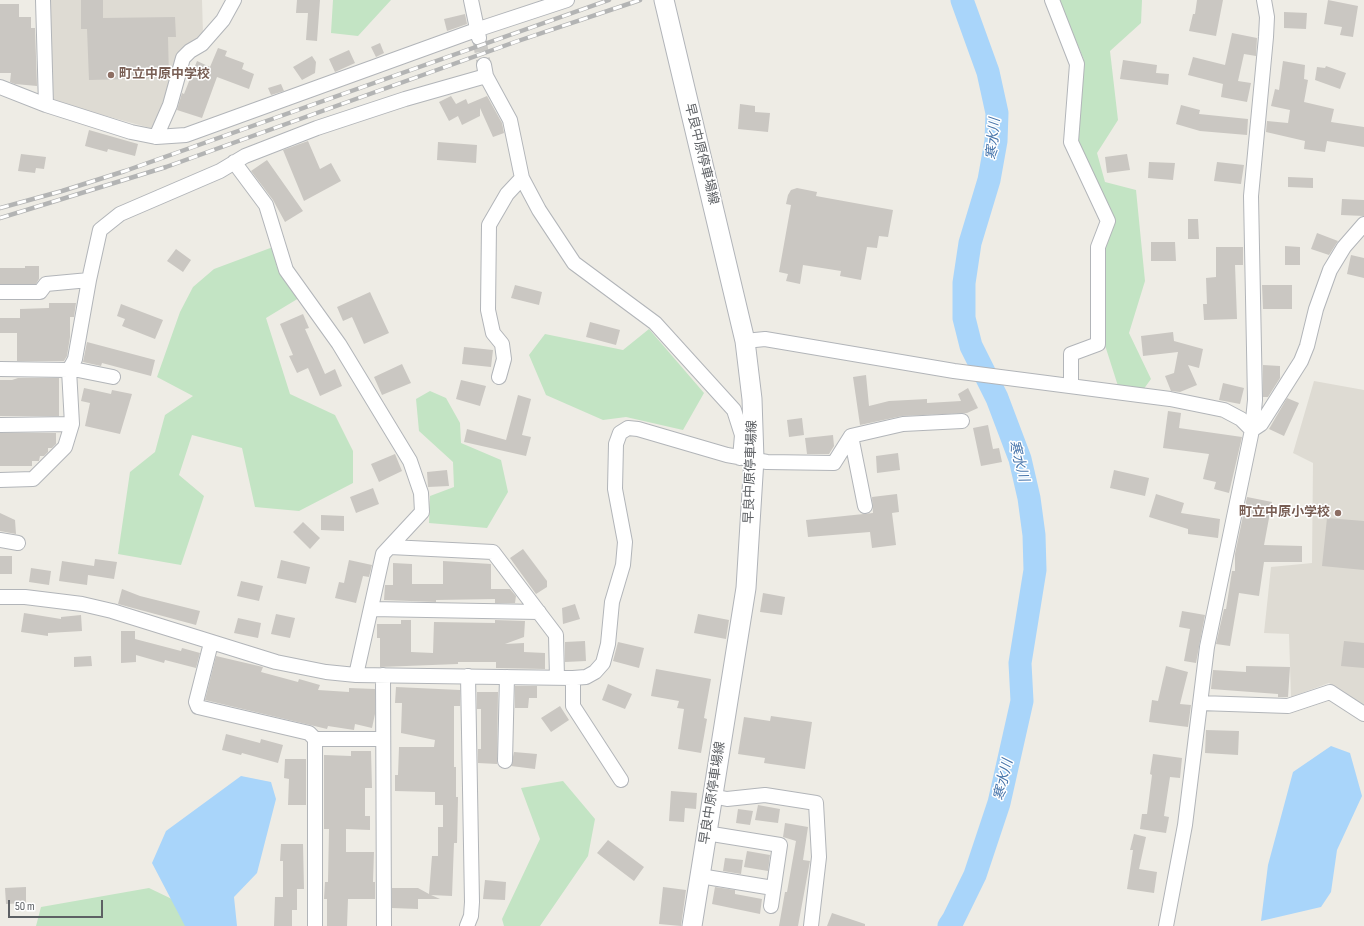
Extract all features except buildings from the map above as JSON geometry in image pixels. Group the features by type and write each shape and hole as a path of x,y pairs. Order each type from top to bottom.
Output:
{"main road":[{"name":"早良中原停車場線","path":"664,0 746,341 752,399 747,459 746,588 692,926"}],"street":[{"path":"43,0 46,105"},
{"path":"156,137 170,105 183,58 190,51 202,44 223,20 234,0"},
{"path":"471,0 477,34"},
{"path":"0,87 46,105 131,132 156,137 186,135 477,34 567,0"},
{"path":"1052,0 1077,64 1071,142 1108,221 1098,247 1098,344 1071,354 1071,385"},
{"path":"1166,926 1185,825 1207,647 1252,430 1254,400 1251,196 1266,37 1267,17 1264,0"},
{"path":"0,480 33,479 65,447 72,424 69,370 75,359 89,280 100,230 120,214 220,171 245,156 324,126 485,71 510,120 522,178 539,210 574,263 655,323 734,410 742,435 747,459"},
{"path":"234,162 266,205 286,270 339,344 410,461 421,493 422,512 383,554 356,675"},
{"path":"499,376 504,359 502,344 493,333 488,310 489,225 507,194 522,178"},
{"path":"1252,430 1261,424 1301,361 1307,346 1318,302 1330,270 1344,247 1364,224"},
{"path":"0,292 40,292 46,284 89,280"},
{"path":"746,341 765,339 954,372 1071,385 1170,399 1224,410 1241,419 1252,430"},
{"path":"0,369 78,370 113,377"},
{"path":"0,597 25,597 82,604 112,611 211,642 302,668 356,675 557,678 586,677 595,672 603,663 608,644 612,602 623,565 625,542 615,489 616,444 620,433 628,428 638,429 747,459 767,462 834,463 851,436 903,424 962,421"},
{"path":"0,425 72,424"},
{"path":"851,436 864,506"},
{"path":"0,540 18,543"},
{"path":"390,547 493,552 556,635 557,678"},
{"path":"371,609 539,612"},
{"path":"211,642 196,702 198,707 309,733 315,739 383,739"},
{"path":"383,675 384,926 389,926"},
{"path":"467,926 471,916 472,902 468,676"},
{"path":"505,760 507,677"},
{"path":"573,678 573,706 622,780"},
{"path":"1200,703 1288,706 1330,692 1364,714"},
{"path":"314,926 315,739"},
{"path":"712,796 727,799 765,795 816,803 819,857 811,926"},
{"path":"706,833 780,845 771,906"},
{"path":"700,876 773,888"}],"shaded area":[{"name":"町立中原中学校","path":"47,0 202,0 203,35 180,50 154,129 51,101"},
{"name":"町立中原小学校","path":"1314,381 1364,390 1364,706 1329,683 1291,697 1289,634 1264,633 1271,567 1312,563 1313,463 1293,453"}],"green space":[{"path":"333,0 391,0 358,36 331,33"},
{"path":"1059,0 1142,0 1141,23 1110,51 1118,120 1097,153 1105,182 1136,190 1145,281 1129,333 1151,379 1143,390 1118,386 1103,339 1105,245 1114,222 1078,142 1084,60"},
{"path":"273,247 277,267 299,298 266,318 290,394 335,415 353,451 353,483 299,511 255,507 242,448 192,435 179,475 204,496 181,565 118,554 130,472 155,452 165,415 193,396 157,377 180,312 193,287 214,269"},
{"path":"649,329 704,393 683,430 626,417 603,420 546,395 529,355 545,334 623,350"},
{"path":"430,391 446,398 460,423 461,443 501,460 508,492 487,528 429,523 430,496 454,487 453,462 419,431 416,399"},
{"path":"563,781 595,819 588,856 540,926 504,926 502,919 540,839 521,788"},
{"path":"149,888 228,926 36,926 41,907"}],"water":[{"path":"1331,746 1350,753 1362,796 1337,850 1331,892 1321,907 1261,921 1268,865 1293,772"},
{"path":"241,776 271,782 276,799 257,873 234,897 237,926 185,926 152,863 166,831"}],"waterway":[{"name":"寒水川","path":"949,926 975,875 999,803 1022,701 1020,663 1035,570 1034,535 1029,498 1020,459 997,398 971,346 964,318 964,283 970,243 989,180 996,141 997,113 988,72 962,0"}],"tunnel":[{"path":"479,38 484,65"}],"railway":[{"path":"0,208 62,191 125,171 609,0"},
{"path":"0,218 166,167 515,42 640,0"}],"place":[{"name":"町立中原中学校","path":"111,75"},
{"name":"町立中原小学校","path":"1338,513"}]}
